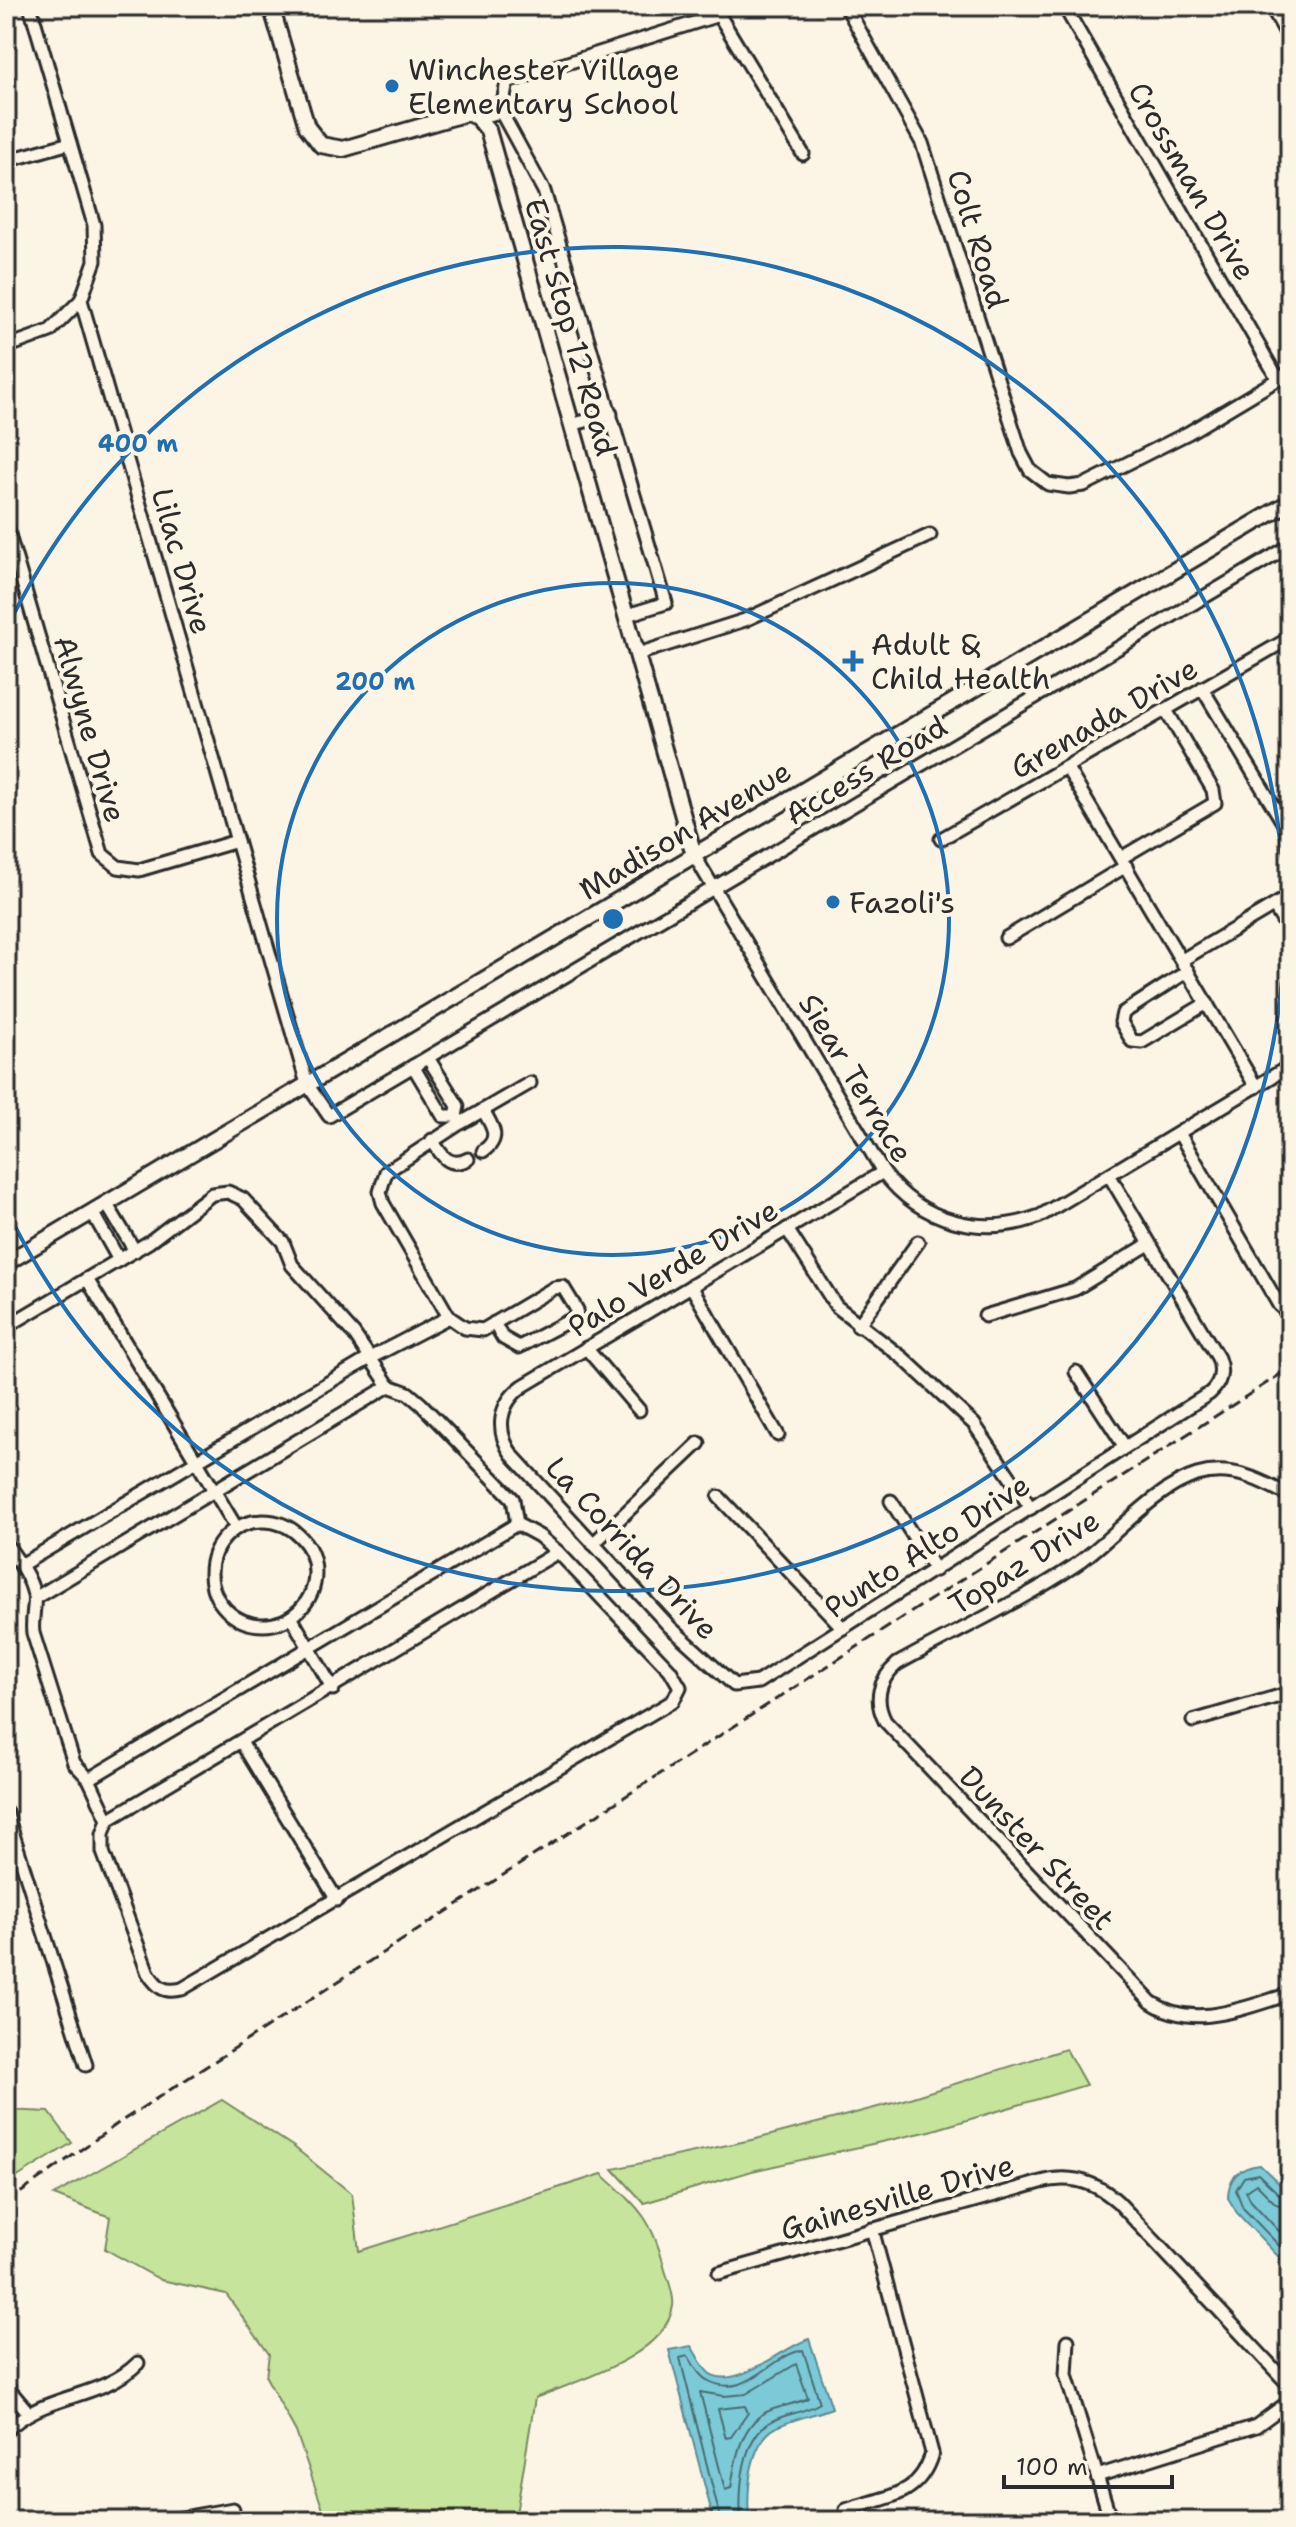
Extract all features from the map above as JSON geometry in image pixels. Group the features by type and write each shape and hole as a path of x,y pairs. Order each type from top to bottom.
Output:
{"main road":[{"path":"271,6 307,127 314,139 325,147 343,149 467,113 477,117"},
{"name":"East Stop 12 Road","path":"477,117 488,130 694,855"},
{"name":"Madison Avenue","path":"6,1263 1290,502"}],"street":[{"path":"6,347 50,331 81,300 92,277 96,246 94,225 30,6"},
{"name":"Colt Road","path":"846,6 922,143 1021,453 1030,470 1053,486 1073,487 1091,481 1188,433 1278,379"},
{"name":"Crossman Drive","path":"1064,6 1278,379"},
{"path":"1271,6 1290,40"},
{"path":"627,615 666,603 544,191 501,112 507,82 719,15 803,154"},
{"path":"477,117 501,112"},
{"path":"6,161 70,143"},
{"name":"Lilac Drive","path":"81,300 307,1084"},
{"path":"1278,379 1290,372"},
{"path":"571,425 611,414"},
{"name":"Alwyne Drive","path":"6,525 102,854 118,867 139,870 237,841"},
{"path":"638,654 772,610 930,535"},
{"name":"Access Road","path":"307,1084 329,1116 1290,547"},
{"name":"Grenada Drive","path":"941,839 1290,638"},
{"path":"1202,688 1290,834"},
{"path":"1006,938 1215,803 1213,790 1166,710"},
{"path":"1067,768 1256,1087"},
{"name":"Siear Terrace","path":"694,855 883,1172 904,1196 936,1216 962,1224 993,1226 1040,1216 1290,1066"},
{"path":"1207,1003 1142,1042 1132,1041 1121,1022 1123,1013 1185,966 1290,896"},
{"path":"1274,906 1290,933"},
{"path":"428,1058 458,1106 459,1119"},
{"path":"413,1066 443,1116 459,1119"},
{"path":"494,1323 503,1338 519,1347 574,1318 577,1310 563,1287 554,1288 494,1323 483,1330 465,1328 449,1317 388,1213 380,1192 386,1172 459,1119 483,1110 530,1083"},
{"path":"483,1110 495,1135 493,1142 483,1151"},
{"path":"1179,1133 1279,1305 1290,1315"},
{"path":"432,1140 442,1157 451,1162 468,1159"},
{"name":"Palo Verde Drive","path":"501,1418 516,1391 883,1172"},
{"path":"985,1316 1075,1289 1149,1244 1109,1175"},
{"path":"6,1327 135,1251 212,1194 221,1191 238,1195 283,1242 292,1265 354,1334 389,1386 408,1393 421,1404 513,1499 517,1524 558,1552 670,1670 679,1685 673,1701 337,1900 182,1989 157,1987 148,1973 103,1852 103,1834 108,1820 333,1689 558,1552"},
{"path":"106,1203 135,1251"},
{"path":"92,1212 119,1260"},
{"path":"787,1229 831,1301 858,1326 903,1358 974,1424 1031,1508"},
{"path":"858,1326 918,1242"},
{"name":"Punto Alto Drive","path":"753,1684 1210,1393 1220,1378 1218,1358 1149,1244"},
{"path":"87,1279 236,1527"},
{"path":"691,1286 778,1435"},
{"path":"21,1565 370,1358 449,1317"},
{"path":"586,1348 639,1410"},
{"path":"1076,1372 1125,1447"},
{"path":"35,1598 389,1386"},
{"name":"La Corrida Drive","path":"501,1418 503,1438 510,1452 593,1544 729,1683 753,1684"},
{"path":"593,1544 699,1443"},
{"name":"Topaz Drive","path":"880,1693 886,1675 897,1664 1066,1571 1181,1481 1206,1473 1237,1473 1257,1478 1290,1496"},
{"path":"719,1497 843,1628"},
{"path":"891,1501 935,1570"},
{"path":"254,1521 272,1521 295,1531 308,1545 314,1563 315,1582 305,1604 291,1617 271,1624 251,1624 232,1615 218,1600 211,1581 212,1560 221,1541 236,1527 254,1521"},
{"path":"89,1779 517,1524"},
{"path":"6,1544 21,1565 35,1598 30,1615 33,1633 74,1763 89,1779 108,1820"},
{"path":"1290,1583 1286,1608 1290,1623"},
{"path":"291,1617 333,1689"},
{"name":"Dunster Street","path":"880,1693 885,1721 1146,1999 1159,2008 1184,2016 1219,2014 1290,1994"},
{"path":"1193,1721 1290,1693"},
{"path":"241,1742 337,1900"},
{"path":"6,1812 86,2065"},
{"name":"Gainesville Drive","path":"719,2273 1049,2180 1089,2183 1118,2202 1290,2386"},
{"path":"846,2510 913,2487 926,2475 932,2453 872,2229"},
{"path":"1068,2341 1066,2375 1111,2521"},
{"path":"6,2431 28,2412 109,2385 138,2363"},
{"path":"6,2386 28,2412"},
{"path":"1097,2476 1250,2429 1270,2419 1290,2401"},
{"path":"165,2521 233,2509"}],"green space":[{"path":"1066,2049 1086,2085 930,2131 752,2171 644,2203 613,2169 756,2139 897,2102"},
{"path":"222,2100 294,2147 352,2194 359,2251 602,2174 643,2216 655,2238 672,2293 673,2306 666,2324 654,2340 616,2365 535,2398 516,2514 414,2510 400,2521 327,2521 296,2432 266,2377 269,2354 226,2294 161,2280 105,2249 110,2217 54,2195"},
{"path":"6,2110 49,2112 72,2143 6,2184"}],"water":[{"path":"1260,2165 1290,2194 1290,2269 1237,2213 1228,2198 1230,2184 1236,2174"},
{"path":"809,2339 832,2408 783,2424 767,2434 751,2469 749,2521 714,2521 669,2350 691,2346 709,2373 732,2377"}],"railway":[{"path":"6,2203 117,2124 1290,1368"}],"place":[{"name":"Winchester Village Elementary School","path":"392,86"},
{"name":"Adult & Child Health","path":"853,661"},
{"name":"Fazoli's","path":"833,902"}]}
